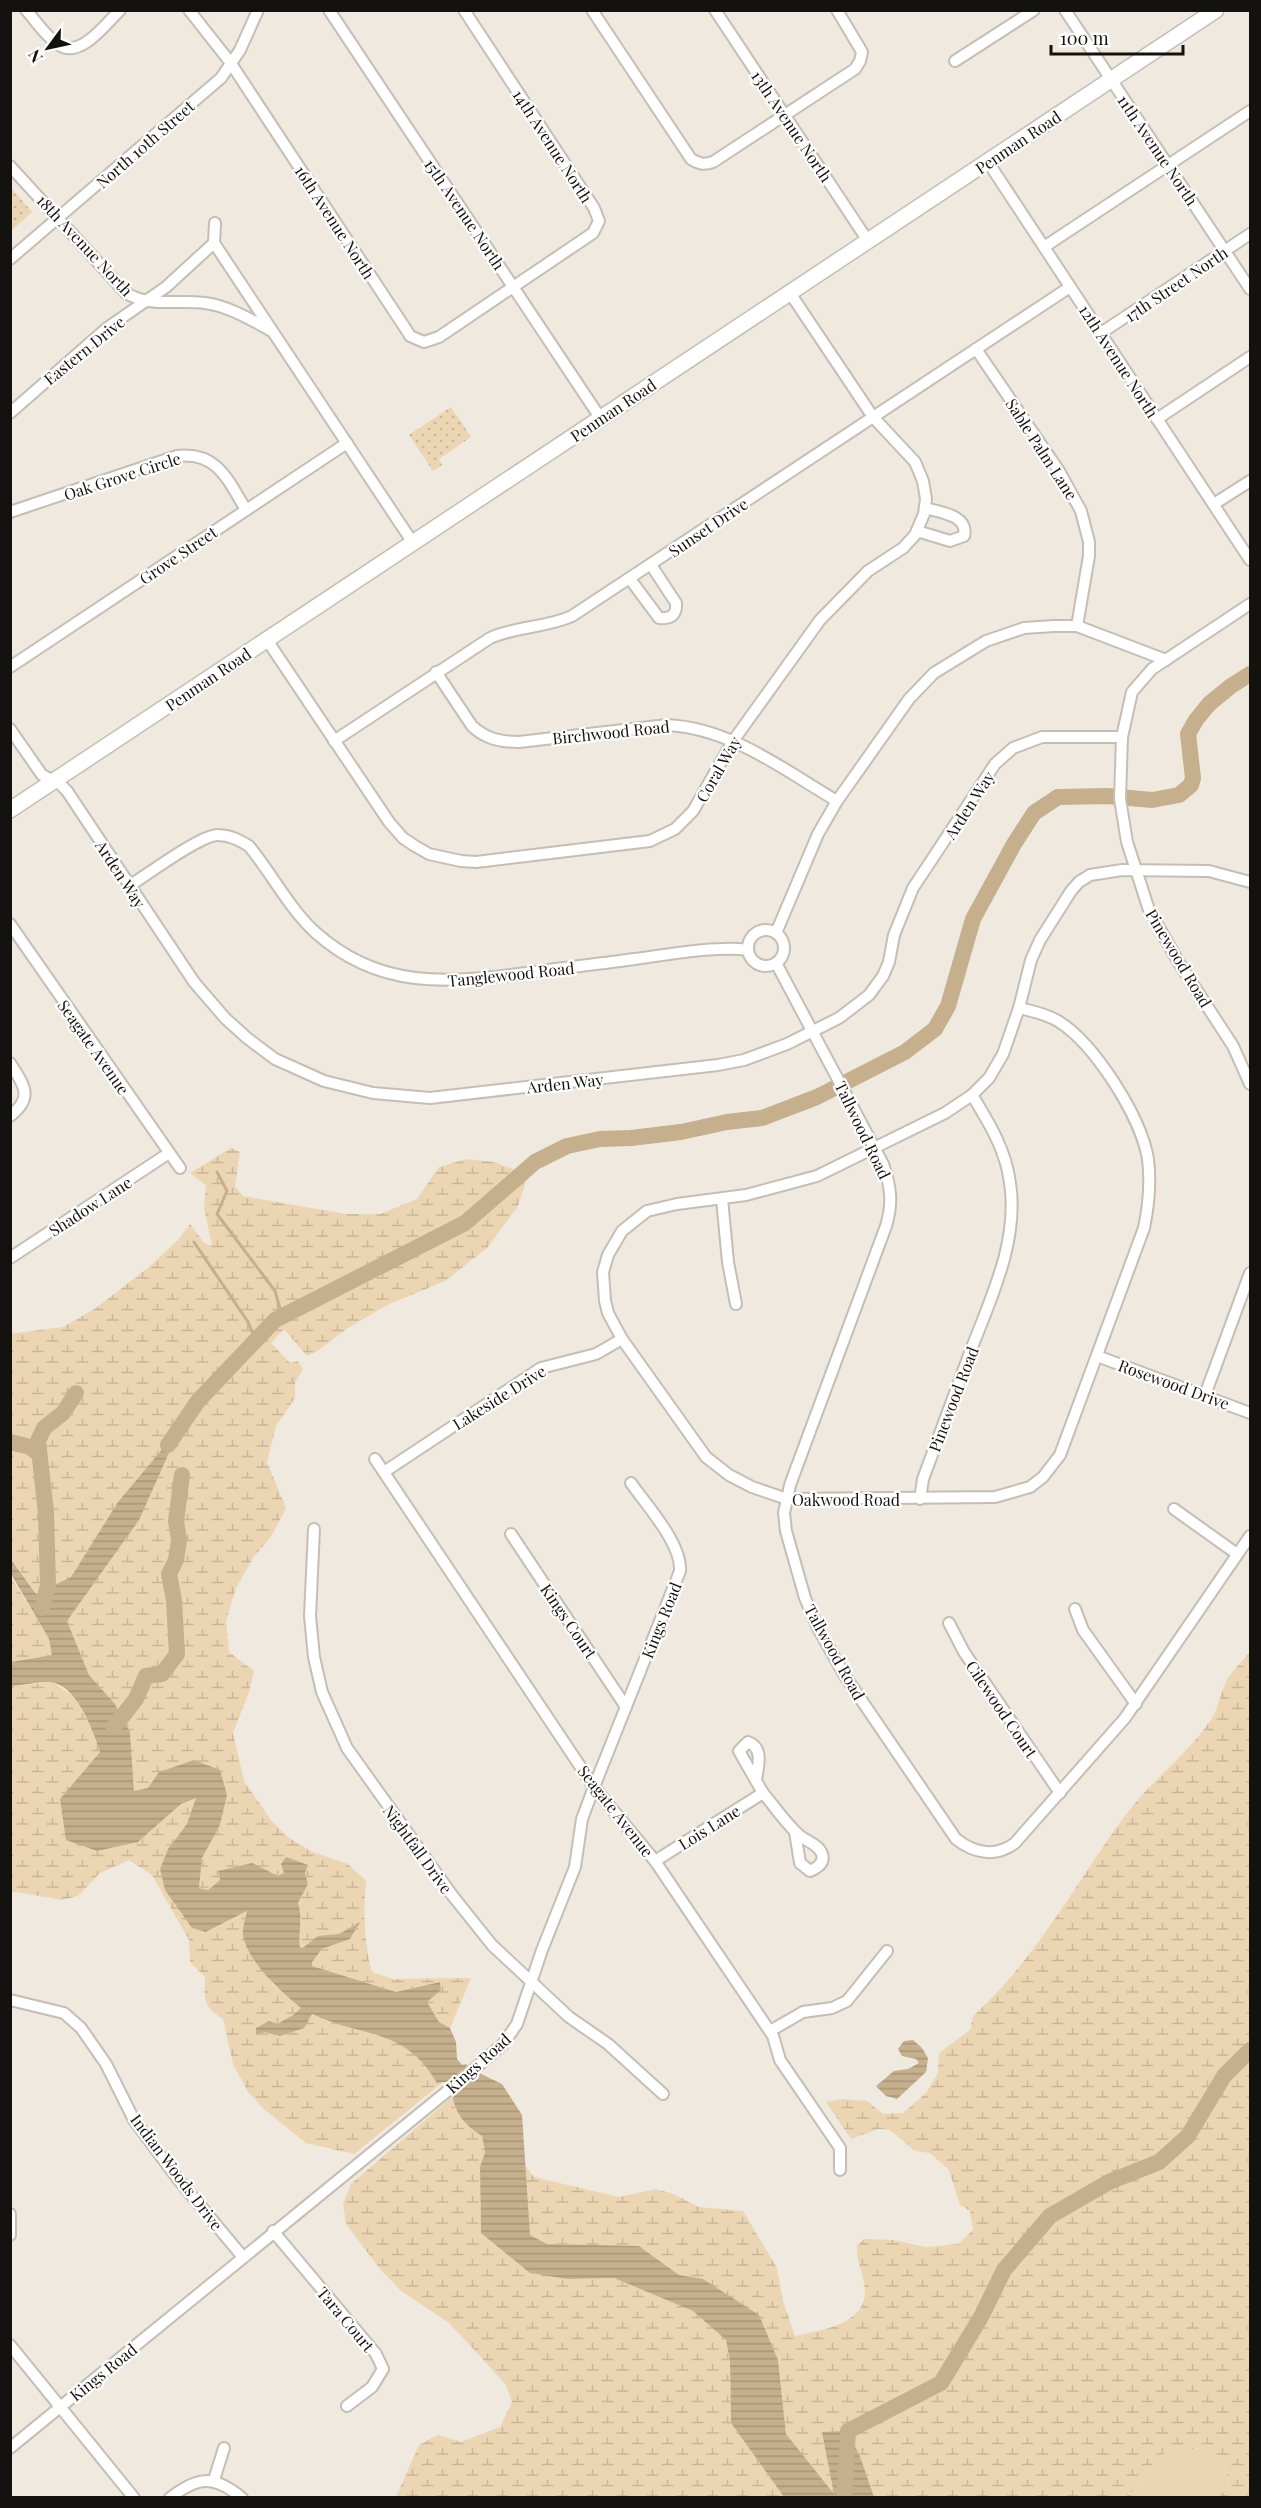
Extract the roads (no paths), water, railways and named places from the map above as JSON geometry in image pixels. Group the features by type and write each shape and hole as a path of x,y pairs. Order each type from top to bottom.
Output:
{"street":[{"path":"26,10 53,40 67,49 76,49 87,42 120,10"},
{"name":"16th Avenue North","path":"189,10 230,62 410,336 424,342 431,341 514,287"},
{"name":"North 10th Street","path":"10,259 221,78 246,39 258,10"},
{"name":"15th Avenue North","path":"328,10 601,419"},
{"name":"14th Avenue North","path":"464,10 594,208 598,221 593,233 514,287"},
{"path":"592,10 691,159 698,164 713,162 855,69 862,52 860,45 837,10"},
{"name":"13th Avenue North","path":"715,10 868,241"},
{"path":"955,61 1034,10"},
{"name":"11th Avenue North","path":"1065,10 1251,289"},
{"name":"Penman Road","path":"10,810 1216,10"},
{"path":"1044,247 1251,111"},
{"name":"12th Avenue North","path":"988,162 1251,560"},
{"name":"18th Avenue North","path":"10,166 126,293 146,302 204,303 245,316 273,331"},
{"path":"214,243 215,223"},
{"name":"17th Street North","path":"1101,333 1251,234"},
{"name":"18th Avenue North","path":"214,243 413,543"},
{"name":"Eastern Drive","path":"10,413 107,328 146,302 214,243"},
{"name":"Sunset Drive","path":"334,741 436,672 502,632 557,623 572,616 1070,287"},
{"name":"Coral Way","path":"267,640 374,802 404,838 429,854 476,862 650,841 675,829 693,811 733,741 820,620 868,571 903,548 917,531 925,508 923,481 915,462 873,417 790,293"},
{"name":"Sable Palm Lane","path":"976,349 1059,471 1081,511 1089,542 1089,556 1077,626"},
{"path":"1157,419 1251,357"},
{"name":"Grove Street","path":"10,667 347,444"},
{"name":"Oak Grove Circle","path":"10,512 188,454 209,460 219,469 246,510"},
{"path":"1214,504 1251,481"},
{"path":"917,531 950,541 963,536 963,524 959,518 925,508"},
{"path":"630,579 659,618 667,619 677,610 675,603 651,565"},
{"name":"Pinewood Road","path":"1251,604 1166,660 1142,679 1132,692 1122,737 1120,799 1127,842 1149,910 1233,1046 1251,1084"},
{"path":"776,933 818,834 837,801 909,699 934,673 986,641 1024,628 1077,626 1166,660"},
{"name":"Birchwood Road","path":"436,672 464,717 479,733 496,741 519,742 667,725 703,729 733,741 837,801"},
{"name":"Arden Way","path":"10,729 42,775 67,791 194,982 225,1018 275,1059 301,1072 348,1089 405,1097 448,1096 718,1065 765,1053 813,1032 854,1008 877,985 889,962 894,935 913,888 995,764 1013,748 1042,737 1122,737"},
{"name":"Tanglewood Road","path":"129,886 203,838 219,835 237,839 249,846 303,920 326,942 342,953 385,973 430,981 478,979 729,949 748,950"},
{"name":"Oakwood Road","path":"1019,1008 1056,1020 1080,1038 1098,1060 1132,1114 1143,1137 1147,1156 1150,1197 1144,1228 1060,1455 1043,1477 1030,1487 995,1497 787,1499 752,1487 729,1475 706,1457 622,1339 608,1313 603,1272 608,1255 622,1231 647,1211 669,1205 722,1199 803,1181 838,1168 945,1113 972,1095 999,1063 1019,1008 1031,960 1040,940 1079,882 1103,871 1135,871"},
{"path":"1135,871 1209,871 1251,882"},
{"name":"Seagate Avenue","path":"10,924 180,1168"},
{"path":"764,930 776,933 780,936 784,948 783,954 776,963 764,966 758,964 750,956 748,950 750,939 754,934 764,930"},
{"name":"Tallwood Road","path":"776,963 875,1149 890,1182 892,1199 890,1212 787,1499 786,1531 805,1598 818,1628 845,1676 956,1839 966,1847 980,1852 995,1852 1006,1849 1023,1834 1136,1704 1251,1536"},
{"path":"10,1063 23,1085 25,1099 20,1108 10,1116"},
{"name":"Pinewood Road","path":"921,1499 923,1479 998,1278 1011,1221 1012,1199 1006,1162 989,1123 972,1095"},
{"name":"Shadow Lane","path":"10,1258 170,1153"},
{"path":"722,1199 728,1262 736,1304"},
{"path":"1205,1395 1251,1273"},
{"name":"Lakeside Drive","path":"384,1472 541,1368 596,1354 622,1339"},
{"name":"Rosewood Drive","path":"1098,1356 1251,1413"},
{"name":"Seagate Avenue","path":"375,1459 594,1787 655,1861 770,2031 780,2060 840,2148 840,2170"},
{"name":"Kings Road","path":"10,2448 242,2256 472,2071 511,2034 575,1867 582,1819 680,1571 681,1561 674,1545 631,1483"},
{"path":"1174,1509 1238,1554"},
{"name":"Nightfall Drive","path":"314,1529 310,1616 313,1647 322,1692 333,1722 347,1748 452,1895 492,1944 569,2017 608,2044 663,2094"},
{"name":"Kings Court","path":"511,1534 626,1707"},
{"path":"1075,1609 1083,1630 1136,1704"},
{"name":"Cilewood Court","path":"949,1623 964,1652 1059,1792"},
{"path":"756,1780 763,1793 795,1832"},
{"name":"Lois Lane","path":"655,1861 763,1793"},
{"path":"770,2031 803,2012 832,2008 847,2001 886,1951"},
{"name":"Indian Woods Drive","path":"10,2000 64,2013 81,2028 106,2064 134,2120 178,2179 242,2256"},
{"path":"10,2214 10,2235"},
{"name":"Tara Court","path":"273,2231 376,2354 383,2369 372,2387 348,2406"},
{"path":"10,2345 134,2498"},
{"path":"214,2480 224,2448"},
{"path":"170,2498 183,2488 200,2480 214,2480 229,2487 242,2498"}],"waterway":[{"path":"168,1445 198,1401 275,1320 465,1223 535,1162 567,1146 600,1139 681,1132 727,1122 762,1118 817,1097 905,1052 935,1029 948,1006 973,919 1014,844 1034,813 1058,797 1107,796 1152,800 1179,795 1191,785 1193,778 1188,734 1196,720 1209,704 1250,674"},
{"path":"217,1172 227,1191 217,1214 275,1291 282,1316"},
{"path":"194,1242 248,1322 256,1341"},
{"path":"42,1608 48,1585 46,1513 38,1441 44,1428 63,1413 76,1393"},
{"path":"10,1442 30,1447 38,1453"},
{"path":"114,1727 136,1699 146,1676 162,1674 177,1654 174,1600 169,1574 176,1560 179,1540 176,1521 182,1475"},
{"path":"844,2498 848,2431 941,2383 981,2317 1004,2270 1050,2216 1109,2182 1159,2162 1188,2136 1224,2076 1250,2050"}]}
